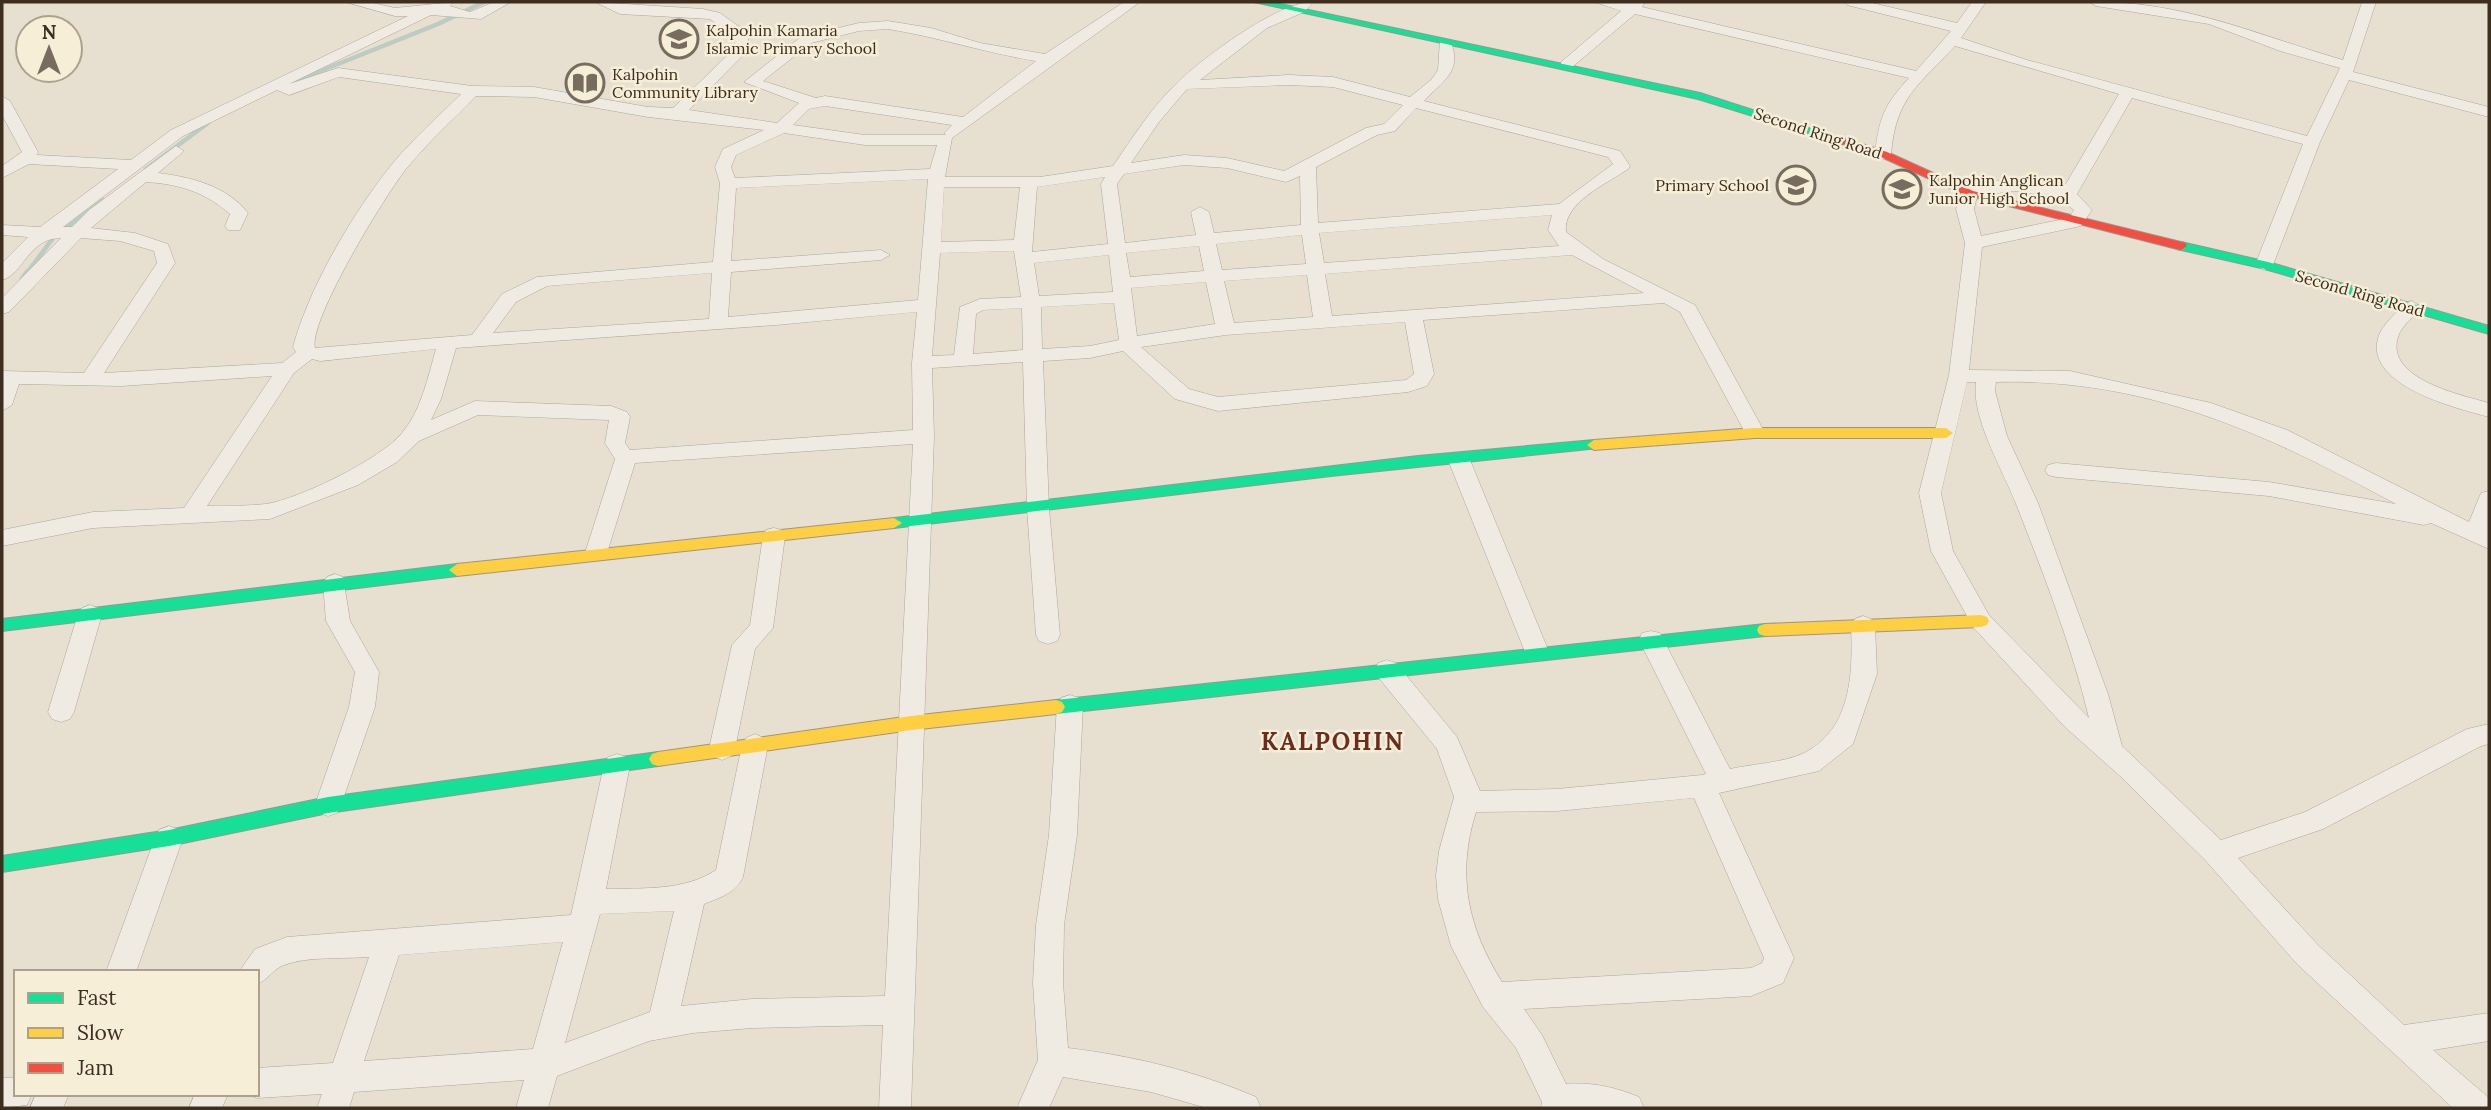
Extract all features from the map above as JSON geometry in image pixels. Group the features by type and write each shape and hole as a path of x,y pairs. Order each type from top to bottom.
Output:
{"street":[{"path":"353,2 375,9 426,12"},
{"path":"2,275 17,255 58,233 138,171 282,86 426,12 450,6 469,16 481,15 504,2"},
{"path":"603,2 620,10 715,16 743,36 760,54"},
{"path":"895,1108 923,436 922,363 937,178 946,140 963,122 1048,59 1133,2"},
{"name":"Second Ring Road","path":"1259,2 1303,5 1446,43 1566,65 1700,96 1883,154 1969,193 2074,222 2264,265 2489,330"},
{"path":"1602,2 1636,5 1919,76"},
{"path":"1852,2 1955,34 2022,63 2312,142"},
{"path":"1883,154 1886,124 1895,102 1955,34 1979,2"},
{"path":"2096,2 2211,20 2346,70 2489,113"},
{"path":"2264,265 2312,142 2346,70 2370,2"},
{"path":"1303,5 1262,24 1182,85 1109,184 1129,346 1182,394 1217,404 1408,386 1420,382 1424,374 1413,315"},
{"path":"1566,65 1636,5"},
{"path":"677,113 760,54 859,27 888,25 931,32 978,47 1048,59"},
{"path":"728,183 937,178 1029,182 1115,173 1149,163 1184,160 1227,163 1286,177 1372,131 1389,128 1445,70 1446,43"},
{"path":"760,54 752,82 754,85 811,102 825,101 963,122"},
{"path":"282,86 338,72 472,91 534,92 648,112 677,113 778,130 881,142 946,140"},
{"path":"1182,85 1318,80 1582,144 1620,159 1622,166 1564,209 1556,226 1558,234 1574,250 1688,309 1755,433"},
{"path":"472,91 391,176 314,311 304,335 303,346 308,352 320,355 449,340 718,323 927,305"},
{"path":"2069,194 2128,92"},
{"path":"2,101 30,152 26,159 2,173"},
{"path":"718,323 728,183 723,167 729,152 778,130 811,102"},
{"path":"26,159 138,171 204,186 225,199 239,213 234,226"},
{"path":"1308,166 1310,229 1323,322"},
{"path":"2,308 58,233 138,171"},
{"path":"1029,182 1024,251 1031,302 1038,508 1048,635"},
{"path":"1974,243 2074,222 2083,210 2069,194 2007,184 1969,193 1965,209 1974,243 1959,375 1930,492 1942,551 1980,621 2074,720 2216,853 2308,955 2399,1041 2477,1108"},
{"path":"930,247 1024,251 1116,250 1310,229 1564,209"},
{"path":"1200,212 1226,329"},
{"path":"2,230 148,241 162,248 166,263 90,379"},
{"path":"963,360 967,311 980,305 1031,302 1214,275 1574,250"},
{"path":"480,338 509,298 543,281 881,255"},
{"path":"922,363 1033,356 1129,346 1169,335 1226,329 1671,298"},
{"path":"2412,307 2388,336 2386,352 2390,364 2416,385 2489,410"},
{"path":"2,538 93,520 192,512 270,511 351,480 390,457 412,436 431,399 449,340"},
{"path":"192,512 287,369 308,352"},
{"path":"2,405 6,378 121,380 287,369"},
{"path":"1959,375 1987,378 2014,374 2069,377 2201,407 2279,435 2437,518 2482,538 2489,498"},
{"path":"1987,378 1985,391 1997,436 2027,503 2096,694 2110,751"},
{"path":"412,436 475,408 611,413 621,417 615,443 617,450 626,457 923,436"},
{"path":"2,625 596,553 918,522 1248,479 1459,460 1555,448 1755,433 1946,433"},
{"path":"596,553 626,457"},
{"path":"1459,460 1536,652"},
{"path":"2056,470 2269,489 2401,515 2437,518"},
{"path":"722,749 744,645 761,628 774,536"},
{"path":"328,805 362,707 367,673 338,621 335,583"},
{"path":"61,712 90,614"},
{"path":"2,864 169,838 328,805 911,723 1651,640 1795,627 1980,621"},
{"path":"1467,797 1488,802 1557,800 1712,783 1810,763 1844,737 1865,674 1863,625"},
{"path":"1494,997 1751,982 1773,973 1779,958 1712,783 1651,640"},
{"path":"1388,670 1448,744 1467,797 1455,829 1448,884 1465,943 1494,997 1522,1030 1558,1105 1591,1098 1628,1108"},
{"path":"1033,1108 1054,1060 1048,983 1050,925 1063,835 1070,705"},
{"path":"2216,853 2313,821 2476,736 2489,734"},
{"path":"256,970 265,959 287,950 388,943 584,915 716,889 729,877 755,745"},
{"path":"532,1108 584,915 617,765"},
{"path":"122,970 169,838"},
{"path":"662,1024 692,894"},
{"path":"333,1108 388,943"},
{"path":"259,1083 543,1064 569,1058 662,1024 736,1014 899,1010"},
{"path":"2399,1041 2489,1027"},
{"path":"1054,1060 1161,1077 1206,1090 1245,1108"}],"waterway":[{"path":"293,82 438,24 484,2"},
{"path":"146,169 208,123"},
{"path":"26,274 54,237 103,200"},
{"path":"22,279 27,272"}],"traffic: fast":[{"path":"1259,2 1700,96 1837,139"},
{"path":"2181,246 2264,265 2489,330"},
{"path":"894,523 1418,461 1594,445"},
{"path":"2,625 457,570"},
{"path":"1056,707 1765,630"},
{"path":"2,864 169,838 328,805 658,759"}],"traffic: slow":[{"path":"1594,445 1755,433 1946,433"},
{"path":"457,570 894,523"},
{"path":"1765,630 1981,621"},
{"path":"658,759 911,723 1056,707"}],"traffic: jam":[{"path":"1837,139 1883,154 1969,193 2181,246"}],"place":[{"name":"Kalpohin Kamaria Islamic Primary School","path":"679,39"},
{"name":"Kalpohin Community Library","path":"585,83"},
{"name":"Primary School","path":"1796,185"},
{"name":"Kalpohin Anglican Junior High School","path":"1902,189"}],"district":[{"name":"KALPOHIN","path":"1333,742"}]}
